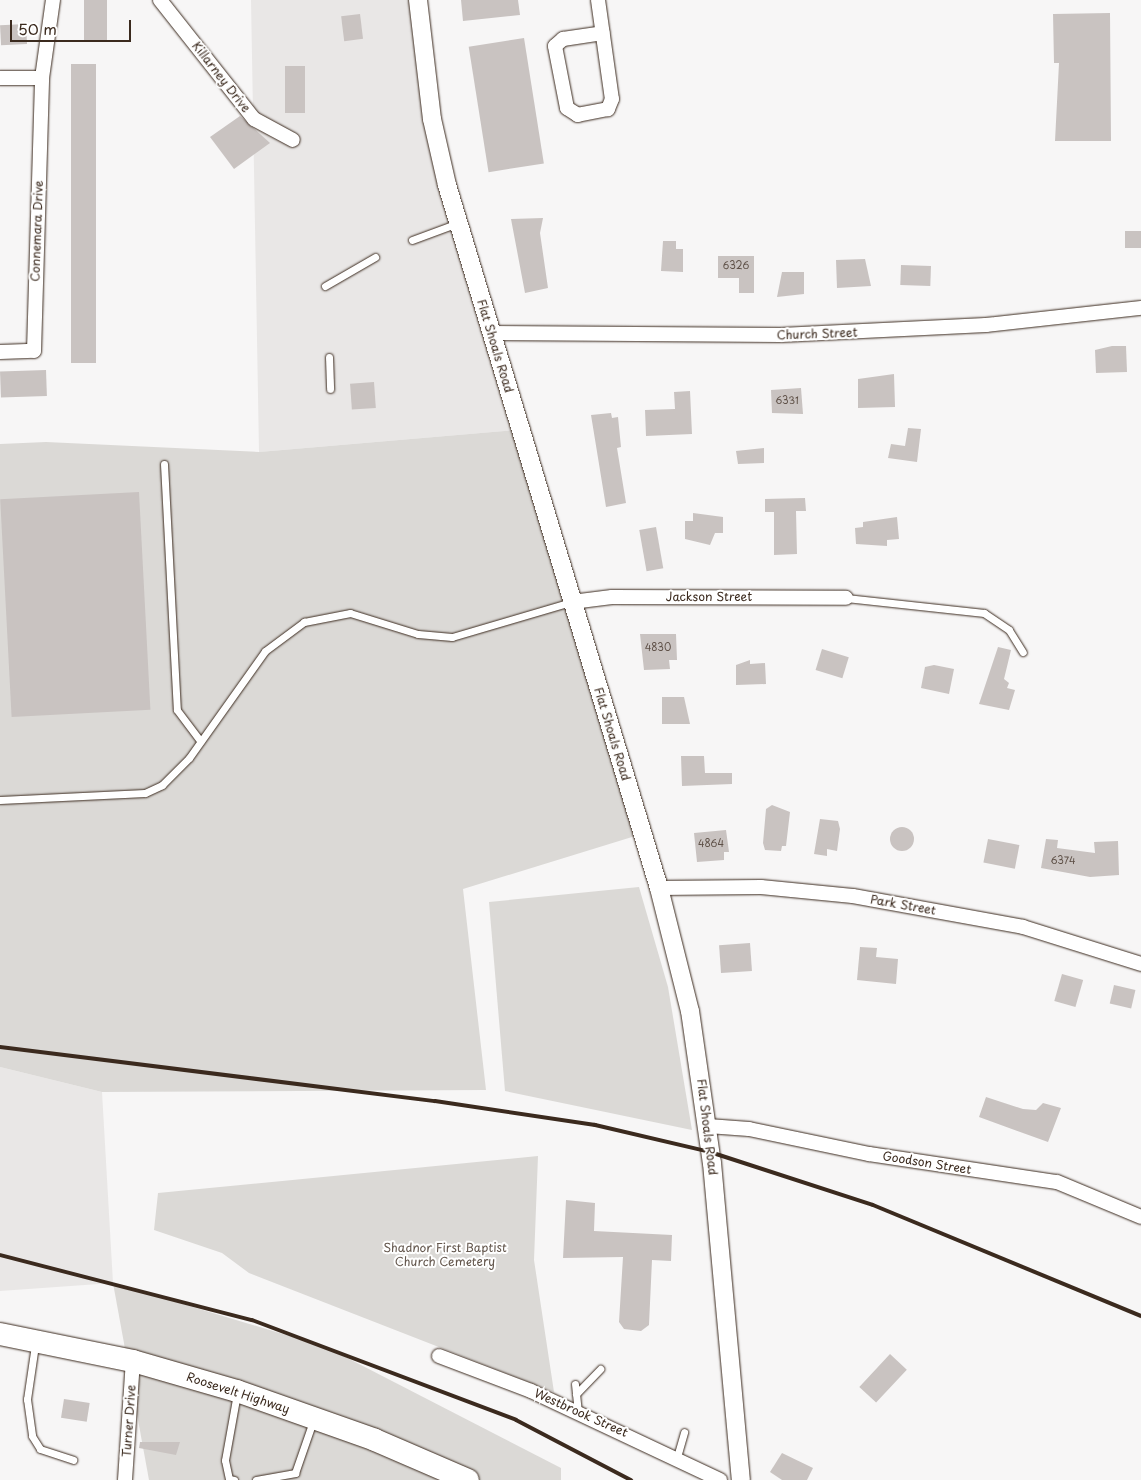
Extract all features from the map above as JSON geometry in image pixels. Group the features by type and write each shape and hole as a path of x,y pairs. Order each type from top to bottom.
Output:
{"main road":[{"name":"Roosevelt Highway","path":"0,1334 133,1361 237,1392 314,1418 468,1480"}],"street":[{"path":"0,78 42,78 53,0"},
{"name":"Killarney Drive","path":"160,0 254,119 293,140"},
{"name":"Flat Shoals Road","path":"418,0 432,119 459,223 660,888 690,1011 708,1126 741,1480"},
{"path":"598,0 603,33 612,99 608,109 578,116 567,108 556,46 563,39 603,33"},
{"name":"Connemara Drive","path":"0,352 34,351 42,78"},
{"name":"Church Street","path":"491,333 781,335 986,325 1141,308"},
{"name":"Jackson Street","path":"572,602 612,597 846,598"},
{"name":"Park Street","path":"660,888 753,886 853,896 1023,927 1141,964"},
{"name":"Goodson Street","path":"708,1126 749,1129 869,1154 1057,1182 1141,1217"},
{"name":"Westbrook Street","path":"439,1356 578,1412 677,1457 720,1480"},
{"name":"Turner Drive","path":"125,1480 133,1361"}],"lane":[{"path":"412,240 459,223"},
{"path":"325,286 375,257"},
{"path":"329,357 330,390"},
{"path":"164,464 177,710 200,741"},
{"path":"846,598 984,612 1010,630 1023,652"},
{"path":"0,800 145,793 176,774 265,651 304,622 350,613 418,634 452,637 572,602"},
{"path":"35,1342 27,1399 32,1436 40,1449 57,1458 73,1460"},
{"path":"576,1394 600,1369"},
{"path":"575,1384 578,1412"},
{"path":"234,1480 229,1478 225,1460 237,1392"},
{"path":"256,1480 295,1473 314,1418"},
{"path":"677,1457 684,1432"}],"shaded area":[{"path":"251,0 417,0 428,121 515,430 259,452"},
{"path":"0,1067 102,1092 113,1283 0,1291"}],"green space":[{"path":"515,430 645,833 463,889 486,1090 102,1092 0,1067 0,444 46,442 259,452"},
{"path":"639,887 668,987 692,1130 505,1091 489,902"},
{"name":"Shadnor First Baptist Church Cemetery","path":"538,1156 534,1260 554,1392 249,1273 222,1253 154,1230 158,1193"},
{"path":"113,1283 326,1347 561,1468 561,1480 149,1480"}],"building":[{"path":"84,0 107,0 107,40 84,40"},
{"path":"461,0 518,0 520,15 463,21"},
{"path":"1110,13 1111,141 1055,141 1059,63 1054,63 1053,14"},
{"path":"360,14 363,39 344,41 341,16"},
{"path":"26,24 27,44 1,45 0,25"},
{"path":"524,38 544,163 489,172 469,47"},
{"path":"71,64 96,64 96,363 71,363"},
{"path":"285,66 305,66 305,113 285,113"},
{"path":"240,116 270,143 234,169 210,137"},
{"path":"543,218 540,233 548,288 525,293 511,219"},
{"path":"1125,231 1141,231 1141,248 1125,248"},
{"path":"663,241 676,241 676,249 683,249 683,272 661,271"},
{"path":"718,256 754,256 754,293 739,293 739,278 718,278"},
{"path":"865,259 871,286 837,288 836,260"},
{"path":"901,265 931,266 930,286 900,285"},
{"path":"782,272 804,272 804,294 777,297"},
{"path":"1112,346 1126,346 1127,372 1096,373 1095,350"},
{"path":"46,370 47,396 1,398 0,372"},
{"path":"894,374 895,407 858,408 858,379"},
{"path":"374,382 376,408 352,410 350,384"},
{"path":"801,388 803,414 772,413 771,390"},
{"path":"690,391 692,434 646,436 645,410 675,409 674,392"},
{"path":"611,413 612,418 618,417 621,447 617,448 626,503 606,507 591,415"},
{"path":"908,428 921,429 917,462 888,458 891,444 905,446"},
{"path":"764,448 764,463 738,464 736,451"},
{"path":"139,492 150,710 12,717 0,499"},
{"path":"805,498 806,511 796,511 797,554 774,555 774,512 765,512 765,499"},
{"path":"693,513 723,517 723,533 715,533 710,545 685,539 685,521 693,521"},
{"path":"897,517 899,539 887,540 887,546 856,544 855,528 863,527 863,522"},
{"path":"656,527 663,568 647,571 639,530"},
{"path":"640,634 676,634 677,660 669,660 670,669 644,670"},
{"path":"998,647 1011,650 1004,679 1009,683 1007,688 1015,690 1009,710 979,704"},
{"path":"822,649 849,657 842,678 816,670"},
{"path":"750,660 750,664 765,663 766,684 736,685 736,665"},
{"path":"934,665 954,669 949,694 921,688 925,667"},
{"path":"662,697 684,697 690,724 662,724"},
{"path":"681,756 704,756 705,773 732,773 732,784 682,786"},
{"path":"772,805 790,812 786,846 782,846 781,851 765,850 763,843 766,809"},
{"path":"820,819 838,821 840,829 837,851 827,849 827,856 814,854"},
{"path":"902,827 911,830 914,839 911,848 902,851 893,848 890,839 893,830"},
{"path":"726,830 729,852 724,852 724,860 697,862 694,833"},
{"path":"988,839 1019,845 1015,869 983,863"},
{"path":"1046,839 1058,840 1057,848 1095,853 1094,842 1118,841 1119,875 1090,877 1041,868"},
{"path":"750,943 752,971 721,973 719,945"},
{"path":"860,947 877,948 876,957 898,959 896,984 857,980"},
{"path":"1062,974 1083,980 1075,1007 1054,1001"},
{"path":"1114,985 1135,990 1131,1008 1110,1004"},
{"path":"986,1097 1023,1109 1036,1110 1043,1103 1061,1108 1048,1142 979,1117"},
{"path":"566,1200 595,1203 594,1231 672,1235 671,1261 652,1260 649,1325 641,1331 624,1329 619,1322 623,1257 563,1258"},
{"path":"890,1354 907,1370 876,1403 859,1387"},
{"path":"64,1399 90,1403 87,1422 61,1418"},
{"path":"140,1442 180,1442 176,1455 139,1448"},
{"path":"782,1453 813,1468 807,1480 782,1480 770,1472"}],"railway":[{"path":"0,1047 435,1101 595,1125 710,1152 873,1205 1141,1316"},
{"path":"0,1255 252,1320 516,1420 631,1480"}]}
